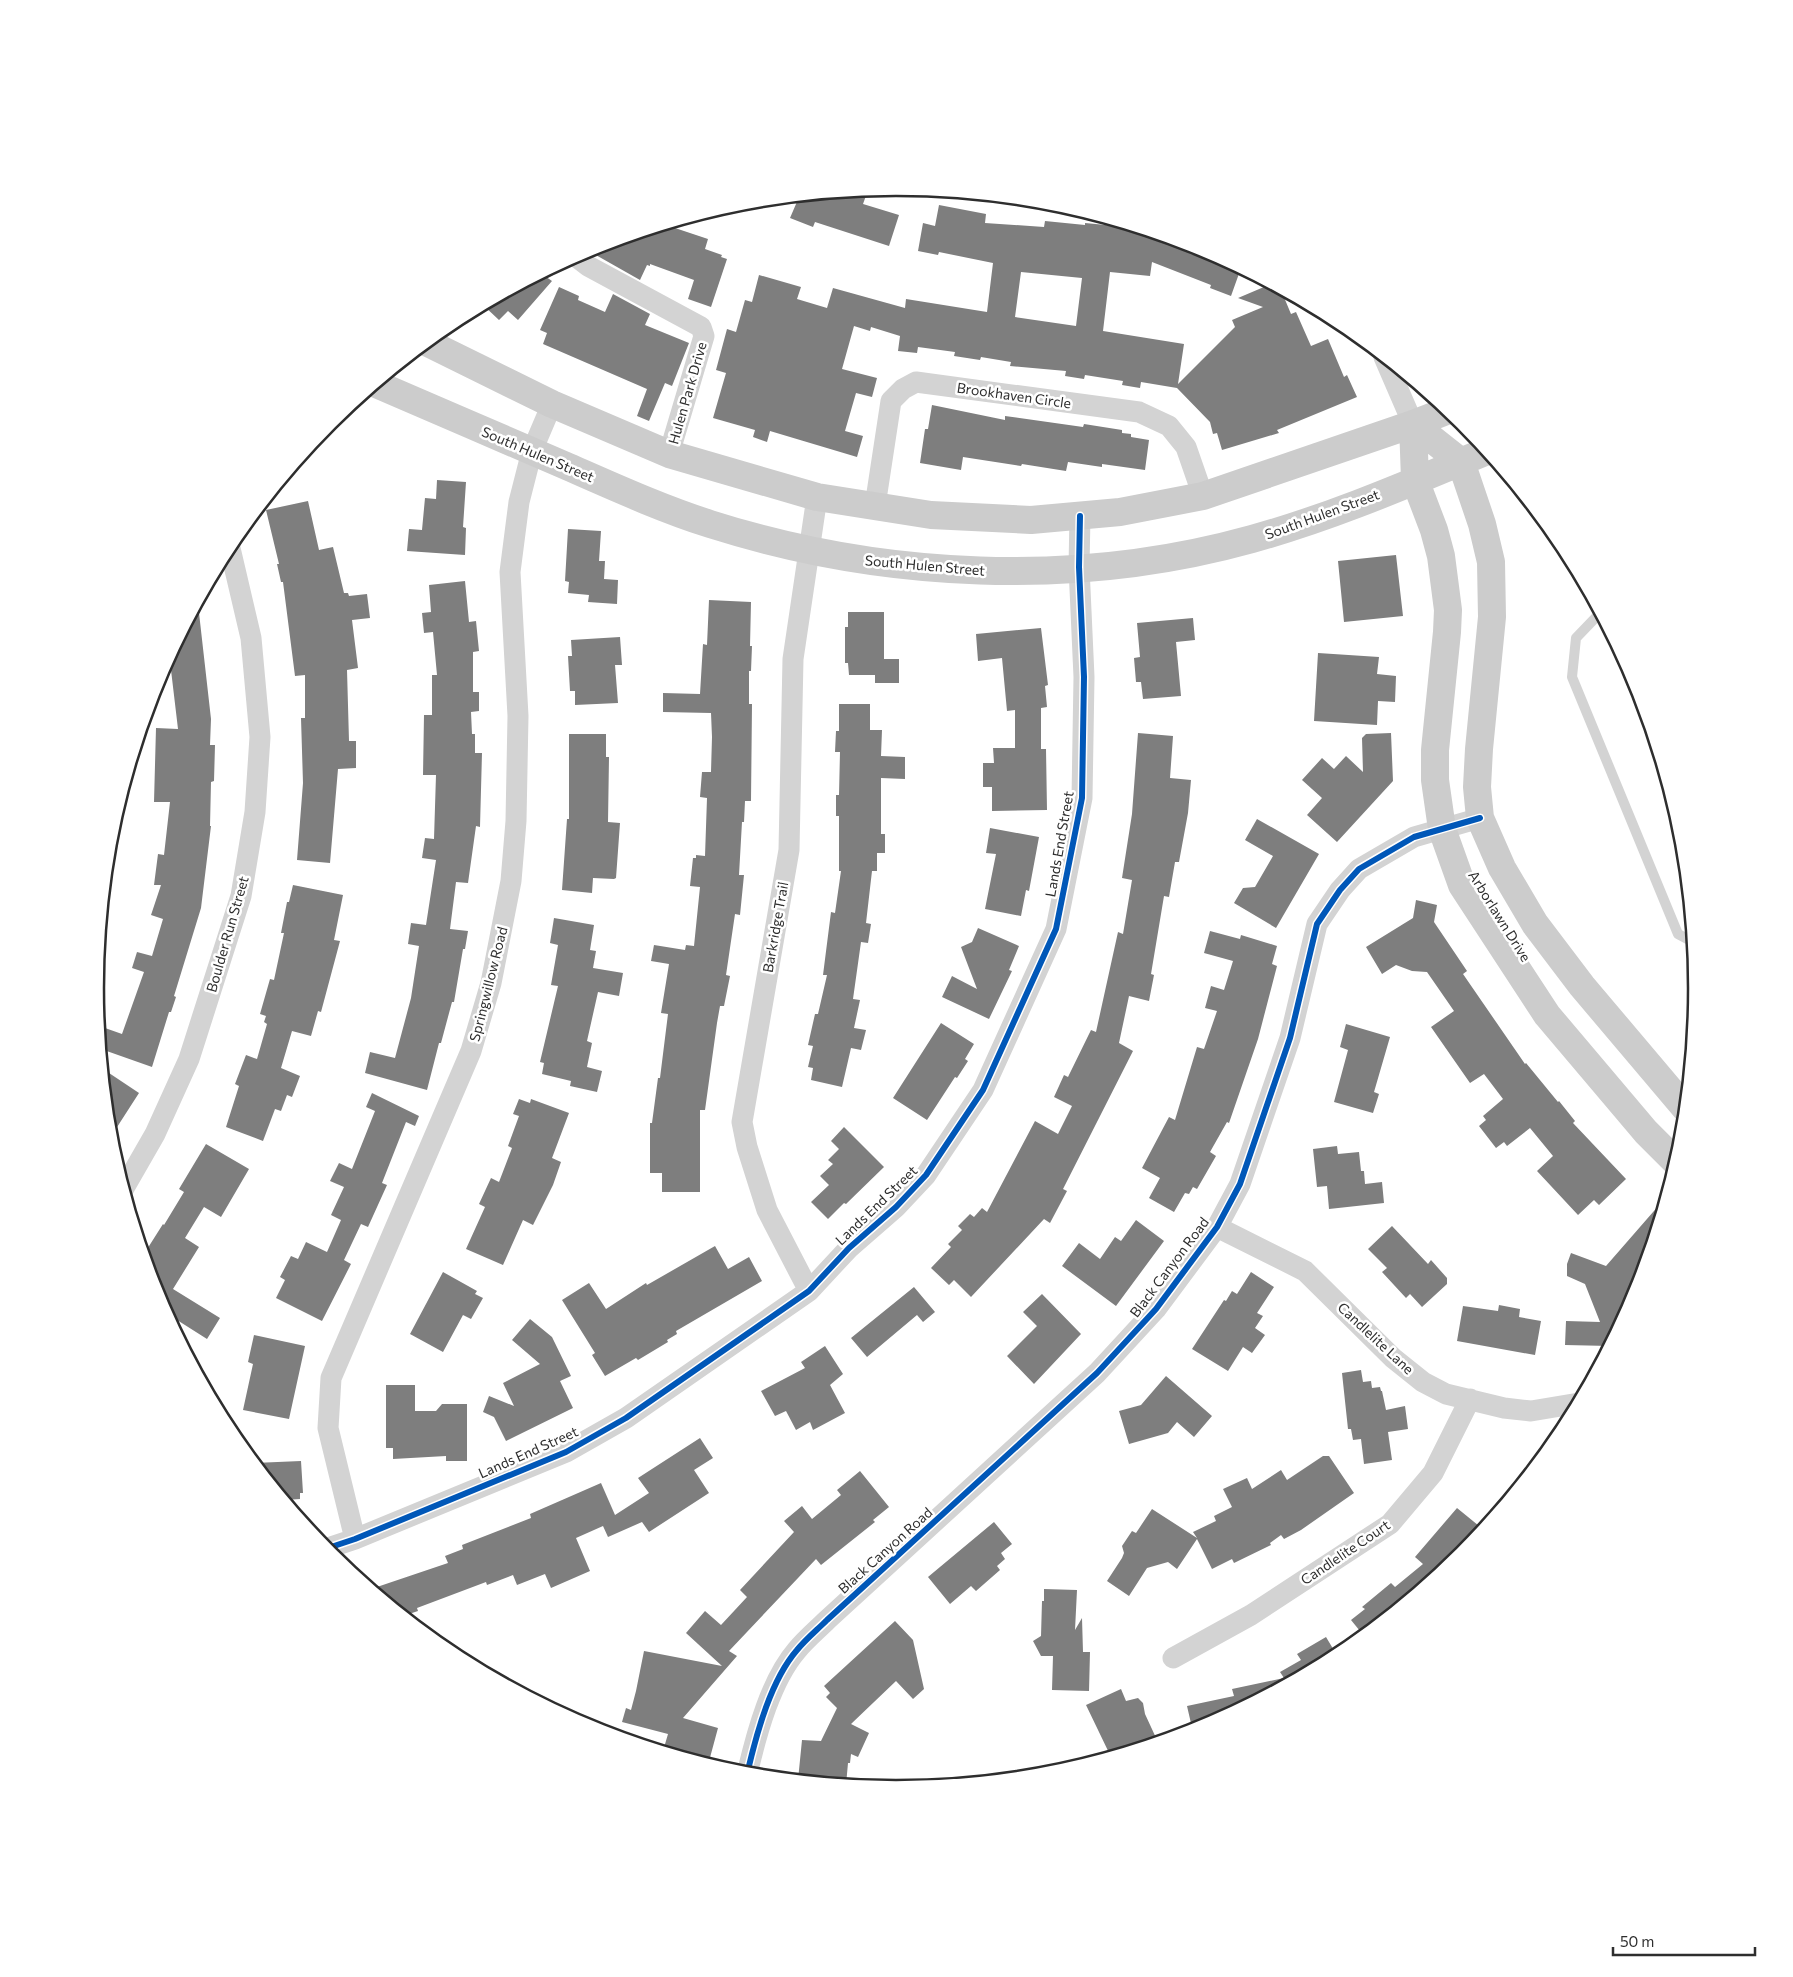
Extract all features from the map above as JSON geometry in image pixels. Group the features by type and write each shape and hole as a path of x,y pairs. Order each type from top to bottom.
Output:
{"main road":[{"path":"433,346 552,404 670,454 817,497 931,515 1031,520 1120,512 1203,496 1441,413"},
{"name":"South Hulen Street","path":"381,386 686,516 744,534 809,549 894,564 945,569 1026,571 1128,563 1170,557 1250,540 1299,525 1481,453"},
{"name":"Arborlawn Drive","path":"1413,424 1461,462 1482,524 1491,562 1492,617 1479,749 1478,787 1480,818 1502,868 1535,924 1582,986 1680,1102"},
{"name":"Arborlawn Drive","path":"1413,424 1415,480 1434,530 1441,556 1448,610 1435,750 1437,798 1442,830 1462,885 1547,1015 1646,1132 1671,1157"}],"street":[{"name":"Hulen Park Drive","path":"582,261 701,327 704,336 670,454"},
{"name":"Arborlawn Drive","path":"1389,368 1413,424"},
{"name":"Brookhaven Circle","path":"875,506 891,401 903,389 916,382 1139,412 1169,426 1186,447 1203,496"},
{"name":"Springwillow Road","path":"355,1539 328,1428 331,1378 471,1051 491,983 511,881 516,822 518,716 510,572 519,502 532,451 552,404"},
{"name":"Barkridge Trail","path":"808,1291 767,1210 747,1147 742,1122 789,850 793,659 817,497"},
{"name":"Lands End Street","path":"333,1546 566,1452 626,1418 808,1291 849,1248 896,1207 926,1175 983,1090 1056,929 1082,798 1084,677 1078,567 1080,516"},
{"name":"Boulder Run Street","path":"128,1181 155,1134 189,1059 241,896 255,812 260,737 251,638 233,555"},
{"name":"Black Canyon Road","path":"749,1767 755,1740 776,1682 796,1651 827,1620 1097,1373 1156,1310 1217,1227 1240,1184 1290,1038 1317,924 1340,890 1359,869 1414,837 1480,818"},
{"name":"Candlelite Lane","path":"1217,1227 1305,1271 1394,1358 1423,1382 1446,1394 1504,1408 1531,1411 1571,1405"},
{"name":"Candlelite Court","path":"1173,1658 1251,1615 1390,1524 1433,1473 1470,1399"}],"lane":[{"path":"1596,617 1576,638 1572,678 1678,934 1688,939"}],"building":[{"path":"845,197 866,197 863,204 899,215 889,246 815,222 813,227 790,218 797,203"},
{"path":"939,205 986,214 985,223 1044,227 1045,221 1110,225 1200,256 1239,274 1231,296 1210,288 1211,285 1152,262 1150,276 1110,272 1103,331 1184,344 1178,384 1235,327 1232,320 1263,307 1238,298 1264,287 1284,297 1291,314 1296,312 1311,346 1328,339 1344,377 1347,375 1357,397 1277,430 1279,433 1222,450 1217,433 1213,434 1210,422 1177,388 1141,382 1140,388 1122,385 1123,381 1085,375 1084,379 1065,376 1066,371 1010,366 1011,362 981,357 980,360 954,356 955,352 918,347 917,353 898,351 900,336 871,327 870,331 854,326 842,369 877,378 872,397 856,393 845,431 863,436 857,457 770,431 767,442 753,437 755,430 713,418 726,373 716,370 727,329 736,332 745,300 752,302 759,275 801,287 797,299 827,308 833,288 905,308 906,299 987,312 993,263 939,252 938,255 918,251 923,223 935,226","holes":["1021,272 1082,278 1076,326 1015,317"]},
{"path":"675,228 708,239 705,249 722,255 721,257 727,259 711,307 688,299 694,280 650,264 650,266 647,265 640,280 596,255"},
{"path":"547,278 552,281 518,320 508,311 499,320 488,309"},
{"path":"559,287 579,296 578,300 605,312 613,294 650,314 645,325 689,343 672,386 665,383 649,421 637,416 647,389 543,344 547,333 540,330"},
{"path":"932,405 1005,420 1005,416 1083,427 1084,424 1122,430 1122,433 1131,434 1131,437 1149,440 1145,470 1102,464 1102,467 1068,462 1066,471 963,457 961,470 920,463 925,429 928,429"},
{"path":"437,480 466,482 463,527 466,528 465,555 407,551 409,529 422,530 425,498 436,499"},
{"path":"308,501 319,550 333,547 344,593 348,593 349,596 367,594 370,618 352,620 358,668 347,670 349,741 356,741 356,768 338,769 330,863 297,860 303,783 301,718 305,718 305,675 295,676 283,582 281,582 277,564 279,564 266,510"},
{"path":"568,529 601,531 599,561 605,561 604,579 618,580 617,604 588,602 589,595 568,593 569,582 565,581"},
{"path":"1396,555 1403,616 1344,622 1338,561"},
{"path":"465,581 469,622 476,621 479,651 473,652 473,692 479,692 479,711 471,712 472,734 475,734 475,753 482,753 480,827 476,826 468,883 456,882 450,929 468,931 454,1002 452,1002 441,1043 439,1043 427,1090 365,1073 370,1052 395,1058 411,998 419,946 408,944 411,923 426,925 436,860 422,858 425,838 434,839 436,775 423,775 424,715 432,715 432,675 437,675 433,632 424,633 422,613 431,612 429,585"},
{"path":"709,600 751,602 750,646 752,646 751,671 749,671 749,704 752,704 751,801 745,801 744,822 742,822 739,875 744,875 740,915 735,914 726,975 730,976 724,1006 720,1006 705,1110 700,1110 700,1192 662,1192 662,1173 650,1173 650,1123 652,1123 658,1078 660,1078 668,1014 661,1013 669,964 651,961 654,945 685,950 686,945 694,946 700,887 690,886 693,858 696,858 696,855 705,856 707,798 700,797 702,772 711,772 712,737 711,713 663,712 663,693 700,694 703,644 707,645"},
{"path":"848,612 884,612 884,659 899,659 899,683 875,683 875,675 849,675 848,663 845,663 845,627 848,627"},
{"path":"199,613 211,719 210,745 215,745 214,781 211,782 211,826 201,908 174,996 176,997 171,1012 169,1012 152,1067 106,1051 105,1029 122,1034 144,972 132,968 137,952 152,956 163,919 151,915 161,885 154,885 158,854 164,855 170,802 154,802 156,728 178,729 171,670"},
{"path":"1193,618 1195,640 1176,642 1181,696 1143,699 1141,682 1136,682 1134,658 1140,657 1137,623"},
{"path":"1041,628 1048,685 1045,686 1047,707 1041,708 1041,749 1046,749 1047,810 992,811 992,787 983,787 983,763 994,763 993,748 1015,748 1015,710 1007,711 1002,658 978,661 976,634"},
{"path":"620,637 622,665 615,665 618,703 575,705 575,691 570,691 568,656 572,656 571,640"},
{"path":"1318,653 1379,657 1377,674 1396,676 1395,702 1378,701 1377,725 1314,721"},
{"path":"839,704 870,704 870,730 882,730 881,756 905,757 905,779 881,778 881,834 885,834 885,853 877,853 877,871 872,871 866,923 871,924 868,943 861,942 853,999 860,1000 854,1028 866,1030 861,1050 851,1048 842,1087 811,1080 813,1068 808,1067 813,1046 808,1045 815,1014 818,1014 827,975 823,975 831,912 835,913 841,871 839,871 839,816 836,816 836,795 839,795 840,752 835,752 836,731 839,731"},
{"path":"1138,733 1173,736 1170,778 1191,780 1188,813 1179,862 1175,862 1169,897 1164,896 1151,974 1154,975 1149,1001 1129,996 1119,1043 1133,1051 1063,1189 1067,1191 1050,1223 1044,1219 971,1297 954,1280 949,1285 931,1268 951,1247 948,1244 962,1230 958,1226 970,1214 974,1217 982,1208 987,1212 1035,1121 1058,1134 1072,1106 1054,1097 1064,1075 1068,1077 1091,1030 1096,1032 1118,932 1123,934 1132,880 1122,878 1132,814"},
{"path":"1391,733 1393,781 1337,842 1307,815 1322,798 1302,780 1322,758 1334,769 1346,756 1363,772 1362,738 1366,734"},
{"path":"569,734 606,734 606,757 609,757 608,822 620,823 616,878 593,878 592,893 562,890 567,819 569,819"},
{"path":"1257,819 1319,854 1276,928 1234,903 1243,888 1255,887 1273,856 1245,840"},
{"path":"990,828 1039,837 1029,891 1026,890 1021,916 985,909 996,854 986,853"},
{"path":"293,885 343,895 334,940 340,941 321,1012 318,1011 311,1036 292,1031 281,1068 300,1076 292,1097 287,1095 281,1111 275,1109 263,1141 226,1127 239,1086 235,1084 246,1055 257,1059 267,1024 264,1022 266,1016 260,1014 270,979 274,980 284,933 281,933 287,902 289,902"},
{"path":"1416,900 1437,905 1434,922 1467,971 1463,974 1525,1064 1559,1101 1575,1121 1573,1123 1626,1179 1599,1205 1594,1200 1578,1215 1537,1171 1553,1156 1530,1128 1507,1146 1504,1142 1496,1148 1479,1126 1486,1120 1483,1116 1503,1099 1484,1074 1470,1083 1431,1027 1454,1011 1427,972 1412,971 1396,965 1382,974 1366,947 1413,918"},
{"path":"554,918 594,925 590,950 596,951 593,968 623,973 619,996 598,992 587,1041 592,1043 587,1067 602,1071 597,1092 570,1086 571,1081 542,1074 544,1063 540,1062 558,986 551,985 558,945 550,943"},
{"path":"978,928 1019,946 1009,970 1012,971 989,1019 942,997 952,976 977,989 961,947 972,942"},
{"path":"1210,931 1240,939 1241,935 1277,946 1272,964 1277,966 1258,1039 1229,1123 1227,1122 1210,1152 1216,1156 1197,1189 1193,1187 1189,1194 1185,1193 1174,1212 1149,1198 1160,1178 1142,1168 1169,1117 1175,1120 1197,1047 1204,1049 1217,1011 1205,1008 1211,986 1224,990 1233,961 1204,953"},
{"path":"941,1023 974,1044 965,1059 968,1061 957,1078 955,1077 927,1120 893,1098"},
{"path":"1346,1024 1390,1037 1374,1092 1379,1094 1373,1113 1334,1102 1348,1050 1340,1047"},
{"path":"109,1073 139,1093 117,1128"},
{"path":"372,1093 419,1116 415,1126 406,1122 382,1183 387,1185 368,1227 361,1224 344,1260 351,1264 322,1321 276,1298 285,1280 280,1277 291,1256 298,1259 306,1242 327,1252 341,1220 331,1215 344,1187 330,1181 339,1163 352,1169 375,1111 366,1107"},
{"path":"519,1099 530,1103 531,1099 569,1113 552,1158 561,1162 553,1185 533,1225 523,1220 503,1265 466,1249 485,1207 479,1204 491,1178 499,1182 512,1148 508,1146 519,1116 513,1114"},
{"path":"844,1127 884,1167 828,1219 811,1202 829,1185 820,1176 833,1164 828,1160 839,1149 831,1141"},
{"path":"206,1144 249,1169 221,1217 204,1207 185,1238 199,1247 173,1289 220,1318 207,1339 177,1320 164,1292 148,1248 184,1192 179,1189"},
{"path":"1337,1146 1338,1154 1359,1152 1361,1171 1364,1171 1365,1184 1382,1182 1384,1203 1329,1209 1327,1186 1317,1187 1313,1149"},
{"path":"1658,1206 1629,1292 1603,1346 1565,1345 1566,1321 1600,1322 1585,1284 1567,1276 1567,1264 1571,1253 1606,1266"},
{"path":"1136,1220 1164,1241 1116,1306 1062,1266 1079,1243 1100,1259 1115,1237 1121,1241"},
{"path":"1392,1226 1428,1264 1431,1260 1447,1278 1447,1284 1422,1307 1410,1294 1406,1298 1382,1272 1387,1268 1368,1249"},
{"path":"715,1246 728,1269 749,1257 762,1281 676,1331 677,1334 667,1340 668,1342 638,1360 636,1358 605,1376 592,1355 595,1353 562,1300 589,1283 606,1309 646,1283 647,1285"},
{"path":"443,1272 477,1291 475,1294 483,1298 471,1319 463,1315 443,1352 410,1334"},
{"path":"1251,1272 1274,1287 1257,1313 1263,1316 1255,1328 1265,1335 1252,1353 1243,1347 1228,1371 1192,1349 1224,1300 1226,1301 1232,1291 1237,1294"},
{"path":"914,1287 935,1312 923,1322 917,1315 867,1357 851,1338"},
{"path":"1042,1294 1081,1334 1034,1384 1007,1356 1037,1326 1023,1312"},
{"path":"1499,1305 1520,1309 1519,1317 1541,1321 1535,1355 1457,1341 1463,1306 1498,1311"},
{"path":"530,1319 552,1337 571,1376 560,1381 573,1408 506,1441 494,1417 483,1412 489,1396 514,1406 503,1383 540,1364 512,1340"},
{"path":"254,1335 305,1346 289,1419 243,1410 253,1364 248,1362"},
{"path":"825,1346 843,1374 830,1385 845,1413 813,1430 810,1422 796,1430 786,1411 775,1416 761,1391 805,1368 801,1362"},
{"path":"1361,1370 1363,1382 1371,1381 1372,1388 1380,1387 1386,1410 1405,1406 1408,1429 1388,1432 1392,1460 1364,1464 1361,1439 1353,1440 1351,1429 1348,1429 1342,1373"},
{"path":"1166,1376 1212,1416 1194,1437 1177,1422 1168,1433 1129,1444 1119,1411 1141,1405"},
{"path":"386,1385 415,1385 415,1411 436,1411 442,1404 467,1404 467,1461 446,1461 446,1456 393,1459 393,1448 386,1448"},
{"path":"700,1438 713,1458 694,1470 709,1493 649,1532 642,1522 608,1537 603,1526 576,1538 590,1571 551,1588 545,1574 517,1585 513,1575 487,1585 486,1582 417,1608 418,1611 410,1614 377,1587 448,1563 445,1556 463,1549 462,1545 531,1518 530,1514 601,1483 615,1515 649,1493 638,1478"},
{"path":"1323,1456 1329,1456 1354,1493 1301,1530 1284,1539 1281,1535 1270,1543 1271,1545 1234,1563 1232,1559 1212,1569 1197,1539 1177,1569 1168,1562 1147,1568 1129,1596 1107,1581 1122,1558 1124,1553 1122,1546 1132,1531 1136,1533 1152,1509 1197,1538 1193,1532 1216,1521 1214,1516 1232,1507 1223,1489 1247,1478 1252,1489 1281,1470 1287,1480"},
{"path":"301,1461 303,1493 300,1493 300,1499 291,1500 262,1463"},
{"path":"860,1471 889,1507 873,1520 875,1522 821,1565 816,1559 729,1651 737,1656 683,1718 718,1728 710,1758 665,1746 668,1734 622,1722 626,1708 631,1710 644,1651 722,1666 686,1633 705,1611 721,1625 747,1597 740,1590 794,1532 784,1521 802,1506 812,1519 841,1495 837,1490"},
{"path":"1457,1508 1479,1526 1419,1585 1360,1631 1351,1620 1365,1609 1362,1607 1391,1583 1395,1587 1423,1564 1415,1557"},
{"path":"994,1522 1012,1544 1001,1553 1005,1559 997,1566 1000,1570 976,1591 971,1586 950,1604 928,1577"},
{"path":"1044,1589 1077,1590 1075,1630 1082,1618 1083,1652 1090,1652 1089,1691 1052,1690 1053,1656 1041,1656 1033,1641 1041,1636"},
{"path":"895,1621 913,1640 924,1689 913,1699 896,1681 851,1724 869,1733 858,1757 851,1754 846,1780 799,1775 802,1740 821,1741 837,1708 826,1697 830,1693 824,1686"},
{"path":"1326,1637 1334,1650 1293,1675 1247,1699 1191,1724 1187,1706 1234,1696 1232,1689 1284,1678 1280,1672 1301,1660 1297,1654"},
{"path":"1121,1689 1126,1701 1138,1698 1143,1703 1145,1714 1156,1737 1109,1752 1086,1705"}],"cycle path":[{"path":"333,1546 566,1452 626,1418 809,1291 849,1248 896,1207 926,1175 983,1090 1056,929 1082,798 1084,677 1079,567 1080,516"},
{"path":"749,1767 772,1691 797,1650 827,1620 1097,1373 1156,1309 1217,1227 1240,1184 1290,1038 1317,924 1340,890 1359,869 1414,837 1480,818"}]}
